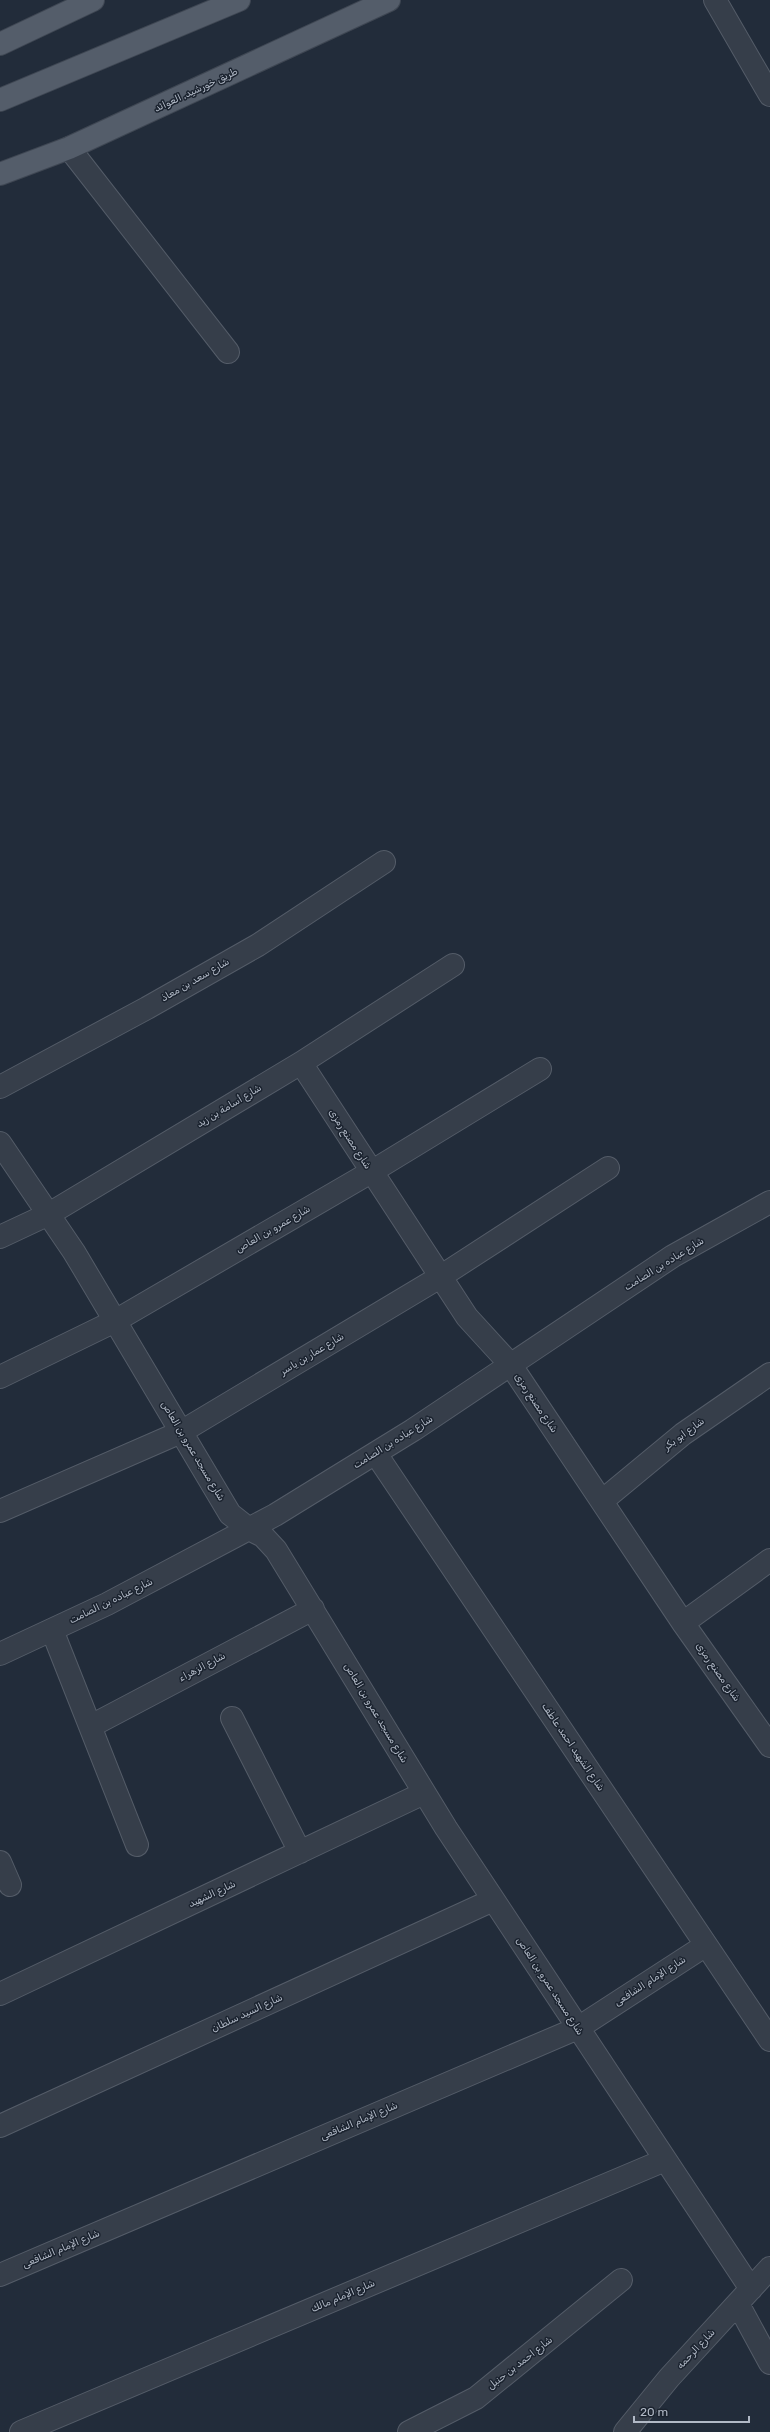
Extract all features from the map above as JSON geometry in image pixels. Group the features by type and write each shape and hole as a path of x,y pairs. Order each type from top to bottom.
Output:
{"main road":[{"path":"0,44 93,0"},
{"path":"0,100 239,0"},
{"name":"طريق خورشيد, العوائد","path":"0,174 69,148 389,0"}],"street":[{"path":"715,0 770,95"},
{"path":"69,148 228,352"},
{"name":"شارع سعد بن معاذ","path":"0,1087 147,1008 258,945 384,862"},
{"name":"شارع أسامة بن زيد","path":"0,1237 49,1214 301,1063 453,965"},
{"name":"شارع مصنع رمزى","path":"301,1063 467,1317 510,1364 683,1622 770,1746"},
{"name":"شارع عمرو بن العاص","path":"0,1377 115,1321 371,1172 540,1069"},
{"name":"شارع مسجد عمرو بن العاص","path":"0,1143 49,1214 115,1321 230,1514 249,1529 263,1536 276,1550 424,1793 665,2160 744,2296 770,2363"},
{"name":"شارع عمار بن ياسر","path":"0,1511 181,1432 440,1277 608,1168"},
{"name":"شارع عباده بن الصامت","path":"0,1654 107,1604 249,1529 376,1454 673,1256 770,1202"},
{"name":"شارع ابو بكر","path":"602,1501 683,1434 770,1374"},
{"name":"شارع الشهيد احمد عاطف","path":"376,1454 770,2040"},
{"path":"683,1622 768,1566"},
{"name":"شارع الزهراء","path":"91,1726 313,1609"},
{"path":"52,1630 137,1845"},
{"path":"232,1718 300,1852"},
{"name":"شارع الشهيد","path":"0,1994 424,1793"},
{"path":"0,1862 10,1885"},
{"name":"شارع السيد سلطان","path":"0,2126 493,1900"},
{"name":"شارع الإمام الشافعى","path":"0,2275 578,2028 706,1945"},
{"name":"شارع الإمام مالك","path":"21,2432 665,2160"},
{"name":"شارع الرحمه","path":"625,2432 669,2378 770,2268"},
{"name":"شارع احمد بن حنبل","path":"409,2432 476,2398 621,2280"}]}
